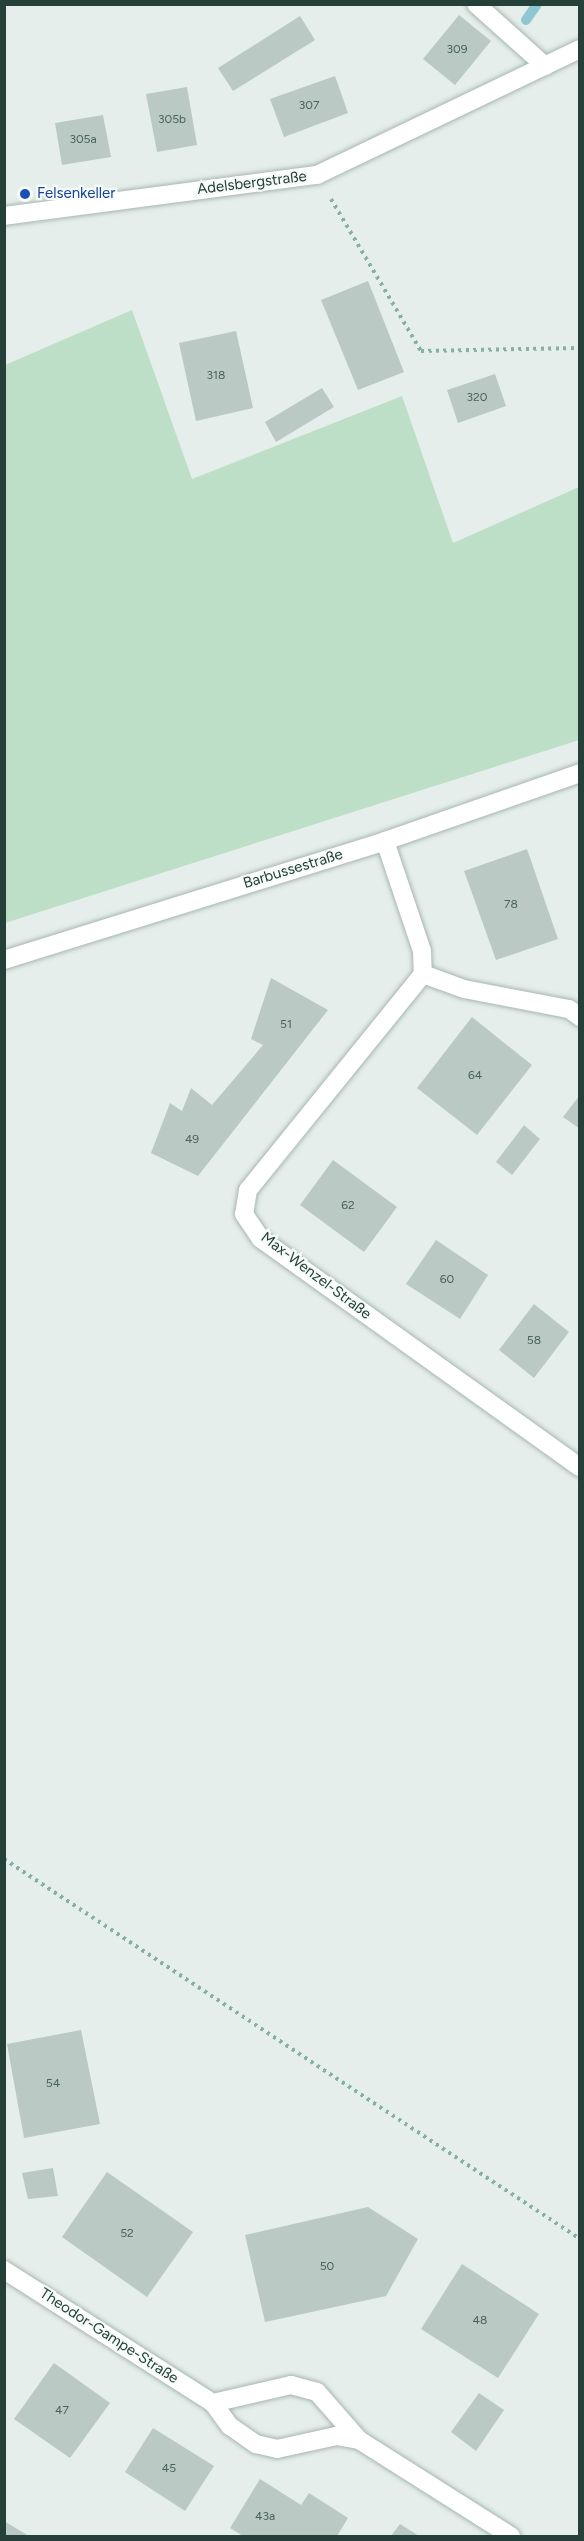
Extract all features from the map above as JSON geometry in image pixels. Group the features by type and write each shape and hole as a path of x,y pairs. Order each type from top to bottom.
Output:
{"street":[{"path":"476,4 546,66"},
{"name":"Adelsbergstraße","path":"4,216 317,175 579,49"},
{"name":"Barbussestraße","path":"4,960 385,841 579,773"},
{"path":"385,841 422,951 423,974 464,989 569,1009 579,1017"},
{"name":"Max-Wenzel-Straße","path":"423,974 248,1190 244,1214 261,1239 579,1467"},
{"name":"Theodor-Gampe-Straße","path":"4,2270 213,2403 230,2426 256,2444 277,2449 336,2436 359,2439"},
{"name":"Theodor-Gampe-Straße","path":"213,2403 291,2385 317,2392 359,2439 511,2536"}],"path":[{"path":"317,175 421,351 579,348"},
{"path":"4,1859 579,2240"}],"green space":[{"path":"132,310 192,479 402,396 453,543 579,487 579,740 5,923 5,365"}],"building":[{"path":"459,15 491,41 455,85 423,59"},
{"path":"300,16 315,40 233,91 218,68"},
{"path":"335,76 348,113 284,137 270,99"},
{"path":"187,87 197,145 157,152 146,94"},
{"path":"103,115 111,157 62,165 55,123"},
{"path":"368,281 404,372 358,390 321,300"},
{"path":"236,331 253,408 196,421 179,343"},
{"path":"495,374 506,406 458,423 447,390"},
{"path":"322,388 334,407 276,442 265,422"},
{"path":"527,849 558,939 496,960 464,871"},
{"path":"271,978 328,1010 198,1176 151,1153 170,1103 182,1111 191,1088 212,1105 263,1045 251,1039"},
{"path":"472,1017 532,1065 477,1135 417,1088"},
{"path":"580,1095 580,1129 563,1117"},
{"path":"524,1125 540,1139 512,1175 496,1162"},
{"path":"333,1160 397,1207 364,1252 300,1205"},
{"path":"436,1240 488,1275 460,1319 406,1284"},
{"path":"534,1304 569,1332 534,1378 499,1350"},
{"path":"81,2030 100,2124 24,2138 7,2044"},
{"path":"53,2168 58,2196 28,2199 22,2173"},
{"path":"107,2172 193,2232 147,2297 62,2237"},
{"path":"368,2207 418,2239 386,2296 265,2322 245,2235"},
{"path":"462,2264 539,2314 498,2378 421,2329"},
{"path":"54,2363 110,2403 70,2458 14,2419"},
{"path":"479,2393 504,2410 476,2451 451,2432"},
{"path":"153,2428 214,2466 185,2511 125,2472"},
{"path":"260,2479 301,2505 309,2493 348,2518 337,2536 243,2536 230,2528"},
{"path":"4,2521 29,2536 4,2536"},
{"path":"400,2524 419,2536 391,2536"}],"waterway":[{"path":"526,20 537,4"}],"place":[{"name":"Felsenkeller","path":"25,194"}]}
